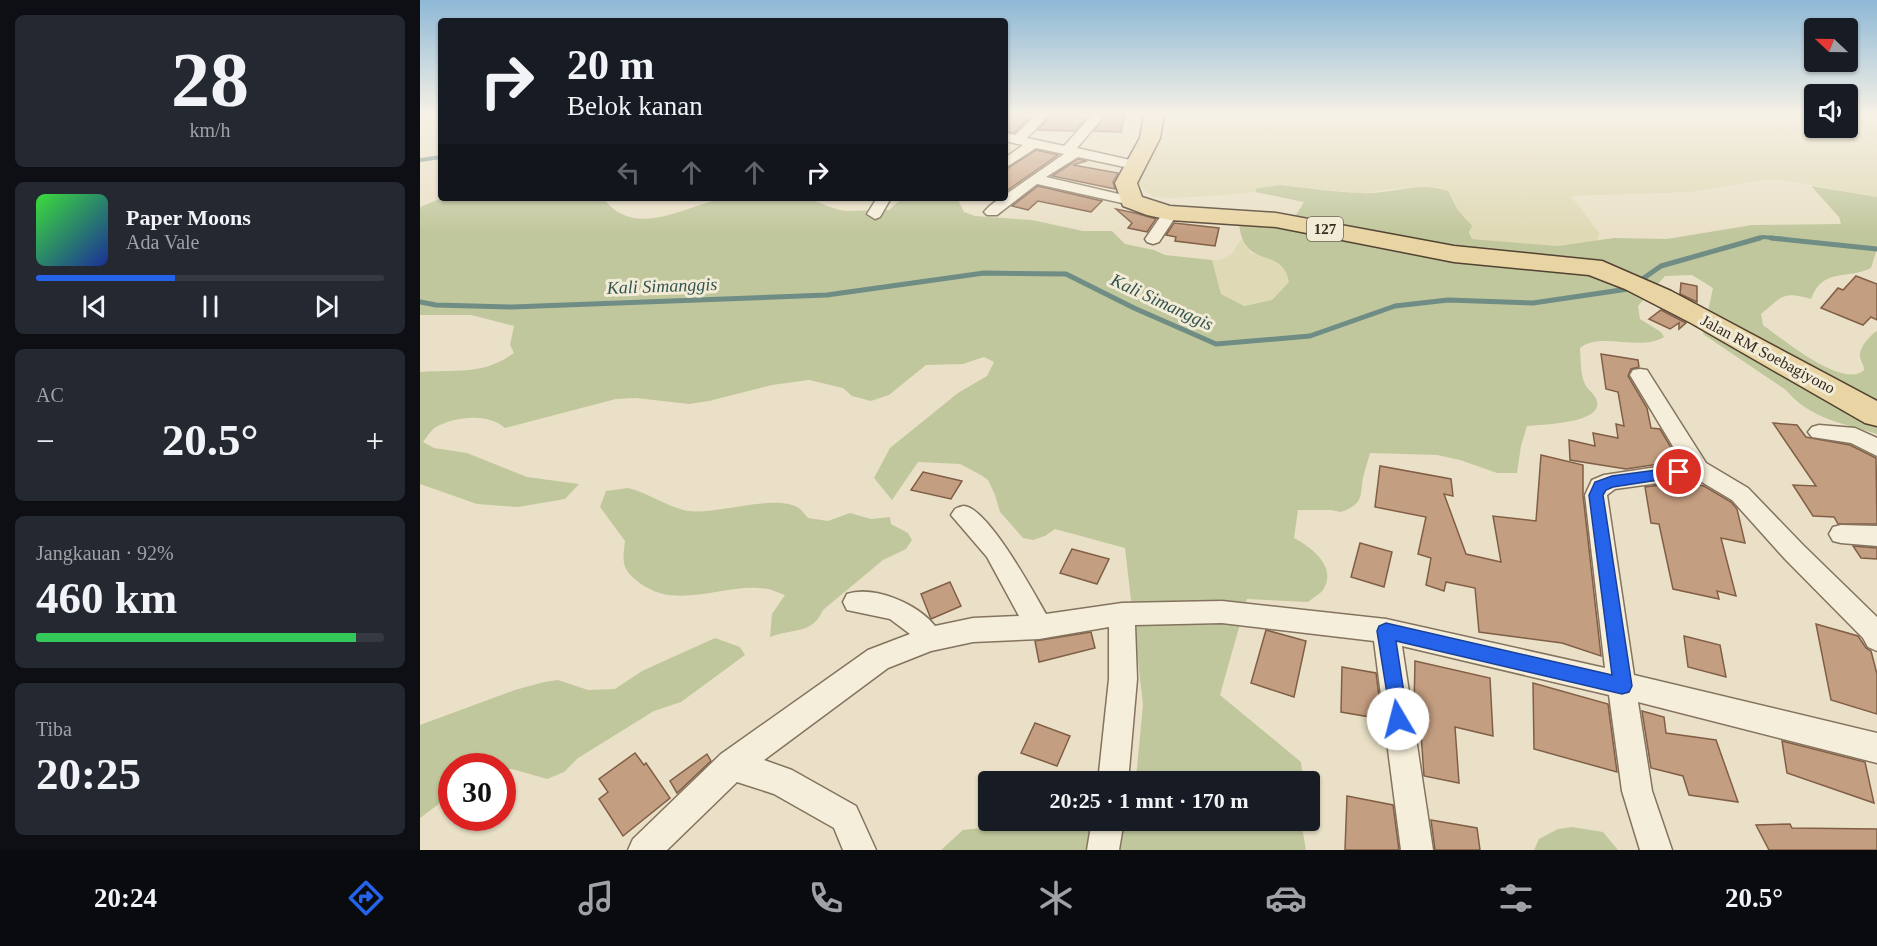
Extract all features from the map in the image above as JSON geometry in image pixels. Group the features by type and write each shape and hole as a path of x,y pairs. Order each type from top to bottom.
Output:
{"main road":[{"path":"1131,201 1126,183 1141,154"},
{"name":"127","path":"1131,201 1170,213"},
{"name":"Jalan RM Soebagiyono","path":"1170,213 1276,220 1454,254 1578,265 1612,273 1782,358 1877,415"}],"street":[{"path":"1069,154 1084,169"},
{"path":"1008,199 1069,154 1134,165"},
{"path":"1008,184 1028,183 1131,201"},
{"path":"875,214 882,201"},
{"path":"992,212 1006,201"},
{"path":"1153,239 1170,213"},
{"path":"1640,375 1698,469 1740,494 1794,552 1873,630 1877,639"},
{"path":"1819,432 1855,436 1877,448"},
{"path":"1656,850 1638,791 1596,495 1600,486 1612,482 1698,469"},
{"path":"963,514 996,550 1039,627"},
{"path":"1841,534 1877,536"},
{"path":"855,602 885,607 903,613 917,621 929,639"},
{"path":"644,850 732,765 878,659 929,639 972,630 1039,627 1122,614 1222,612 1386,631 1877,748"},
{"path":"1114,771 1123,679 1122,614"},
{"path":"1386,631 1417,850"},
{"path":"732,765 780,781 845,816 860,850"},
{"path":"1103,850 1106,831"}],"shaded area":[{"path":"1154,154 1877,154 1877,197 1767,179 1692,192 1571,196 1599,233 1597,241 1558,246 1472,239 1467,219 1458,210 1453,197 1438,187 1410,187 1361,193 1281,185 1257,188 1255,192 1174,198 1153,197 1141,187 1138,181"},
{"path":"1241,239 1251,253 1271,258 1287,272 1289,282 1272,300 1243,306 1221,294 1212,260 1220,260 1232,254"}],"green space":[{"path":"1281,185 1360,193 1415,187 1437,188 1448,191 1458,210 1472,226 1469,232 1472,239 1558,246 1614,238 1667,239 1752,225 1841,224 1839,217 1811,186 1877,197 1877,249 1871,268 1829,278 1816,289 1811,299 1794,295 1783,297 1761,314 1763,325 1813,360 1842,373 1855,374 1864,370 1860,358 1861,349 1877,331 1877,434 1816,414 1795,400 1786,390 1703,334 1713,288 1692,275 1665,276 1638,306 1640,319 1661,332 1664,337 1644,343 1598,341 1580,348 1583,377 1586,386 1597,401 1596,409 1590,414 1570,421 1527,426 1517,473 1497,473 1460,460 1437,455 1370,453 1361,495 1357,503 1341,512 1298,510 1294,538 1315,552 1325,566 1327,582 1323,590 1308,602 1247,599 1220,695 1301,762 1302,771 1137,771 1143,705 1125,548 1055,529 1033,540 1023,538 1000,512 988,480 960,464 918,462 892,500 874,478 890,448 958,393 987,376 994,362 984,357 963,364 926,365 889,395 871,401 852,396 843,388 809,380 772,385 689,404 636,398 616,399 505,428 498,423 481,418 453,420 434,428 423,442 434,448 467,453 527,477 579,484 565,499 518,507 477,504 420,484 420,372 480,368 514,353 510,345 514,326 471,315 420,315 420,207 438,200 606,201 616,211 630,217 645,219 661,217 714,201 814,201 847,211 889,210 899,201 958,201 964,212 975,216 1032,220 1083,231 1112,231 1125,244 1154,250 1165,255 1212,260 1221,294 1244,306 1272,300 1289,282 1285,271 1279,264 1255,253 1248,247 1242,238 1239,223 1252,211 1296,215 1304,202 1255,192 1257,188"},
{"path":"628,488 688,511 776,503 799,508 808,518 828,521 850,513 871,519 890,517 891,524 908,533 912,540 906,549 883,560 823,610 813,624 801,630 770,637 772,614 785,595 768,589 752,588 687,596 671,595 656,592 630,575 624,561 625,541 600,507 606,491"},
{"path":"715,638 740,647 745,655 681,702 654,711 578,758 564,772 547,779 516,770 516,753 438,753 438,805 420,818 420,725 515,690 544,682 558,680 588,690 615,689 642,671"},
{"path":"1572,827 1603,832 1618,850 1534,850 1539,839 1558,829"},
{"path":"963,830 1303,831 1306,850 941,850"}],"building":[{"path":"1030,154 1058,155 1008,190 1008,168"},
{"path":"1078,159 1086,161 1073,165 1118,173 1113,182 1115,189 1052,176"},
{"path":"1038,186 1102,201 1091,212 1038,201 1028,210 1012,206"},
{"path":"1116,209 1156,219 1147,232 1128,228 1132,223"},
{"path":"1174,223 1219,228 1215,246 1175,241 1176,237 1166,235"},
{"path":"1856,276 1877,284 1877,320 1871,317 1863,325 1821,308 1838,288 1843,290"},
{"path":"1681,283 1697,286 1697,302 1680,294"},
{"path":"1661,310 1686,323 1679,329 1679,323 1670,329 1649,319"},
{"path":"1601,354 1638,360 1639,367 1631,369 1628,376 1647,408 1651,428 1660,429 1679,461 1626,469 1570,460 1569,440 1595,446 1593,433 1618,438 1616,424 1624,426 1618,392 1606,389"},
{"path":"1773,423 1797,425 1806,437 1850,445 1876,458 1877,524 1838,524 1834,517 1813,516 1793,485 1816,486"},
{"path":"1541,455 1583,465 1583,495 1601,656 1562,643 1479,632 1475,588 1446,582 1444,591 1426,585 1431,558 1418,554 1426,517 1375,507 1380,466 1451,479 1453,496 1444,494 1466,554 1501,562 1493,516 1536,521"},
{"path":"923,472 962,481 951,499 911,490"},
{"path":"1685,482 1704,486 1731,502 1737,509 1745,543 1721,538 1736,596 1717,591 1719,599 1673,589 1659,524 1651,523 1645,487"},
{"path":"1360,543 1392,552 1384,587 1351,577"},
{"path":"1853,546 1877,548 1877,559 1861,558"},
{"path":"1072,549 1109,559 1097,584 1060,573"},
{"path":"950,582 961,606 931,619 921,594"},
{"path":"1816,624 1858,636 1866,648 1871,651 1877,674 1877,714 1831,700"},
{"path":"1266,630 1306,641 1294,697 1251,683"},
{"path":"1091,632 1095,648 1039,662 1035,641"},
{"path":"1684,636 1720,645 1726,677 1688,667"},
{"path":"1415,661 1490,678 1493,736 1455,727 1459,783 1424,776 1420,719 1415,718 1414,707"},
{"path":"1342,667 1376,673 1382,719 1341,712"},
{"path":"1533,683 1608,704 1617,772 1534,749"},
{"path":"1642,711 1664,717 1666,733 1716,740 1738,802 1689,795 1683,776 1651,768"},
{"path":"1035,723 1070,736 1057,766 1021,753"},
{"path":"1782,741 1865,762 1874,803 1787,773"},
{"path":"635,753 644,765 646,763 670,798 623,836 599,799 608,792 599,779"},
{"path":"707,754 711,761 677,793 670,781"},
{"path":"1347,796 1393,805 1399,850 1345,850"},
{"path":"1431,820 1477,828 1480,850 1435,850"},
{"path":"1790,824 1792,828 1877,829 1877,850 1769,850 1756,825"}],"waterway":[{"path":"420,160 438,157"},
{"name":"Kali Simanggis","path":"1755,239 1763,237 1785,239"},
{"name":"Kali Simanggis","path":"420,302 436,305 512,307 827,295 984,273 1066,274 1134,308 1216,344 1310,336 1395,306 1448,300 1533,303 1628,289 1661,266 1760,238"},
{"name":"Kali Simanggis","path":"1771,238 1877,249"}],"route":[{"path":"1398,719 1386,631 1622,686 1608,597 1596,495 1600,486 1612,482 1679,472"}]}
